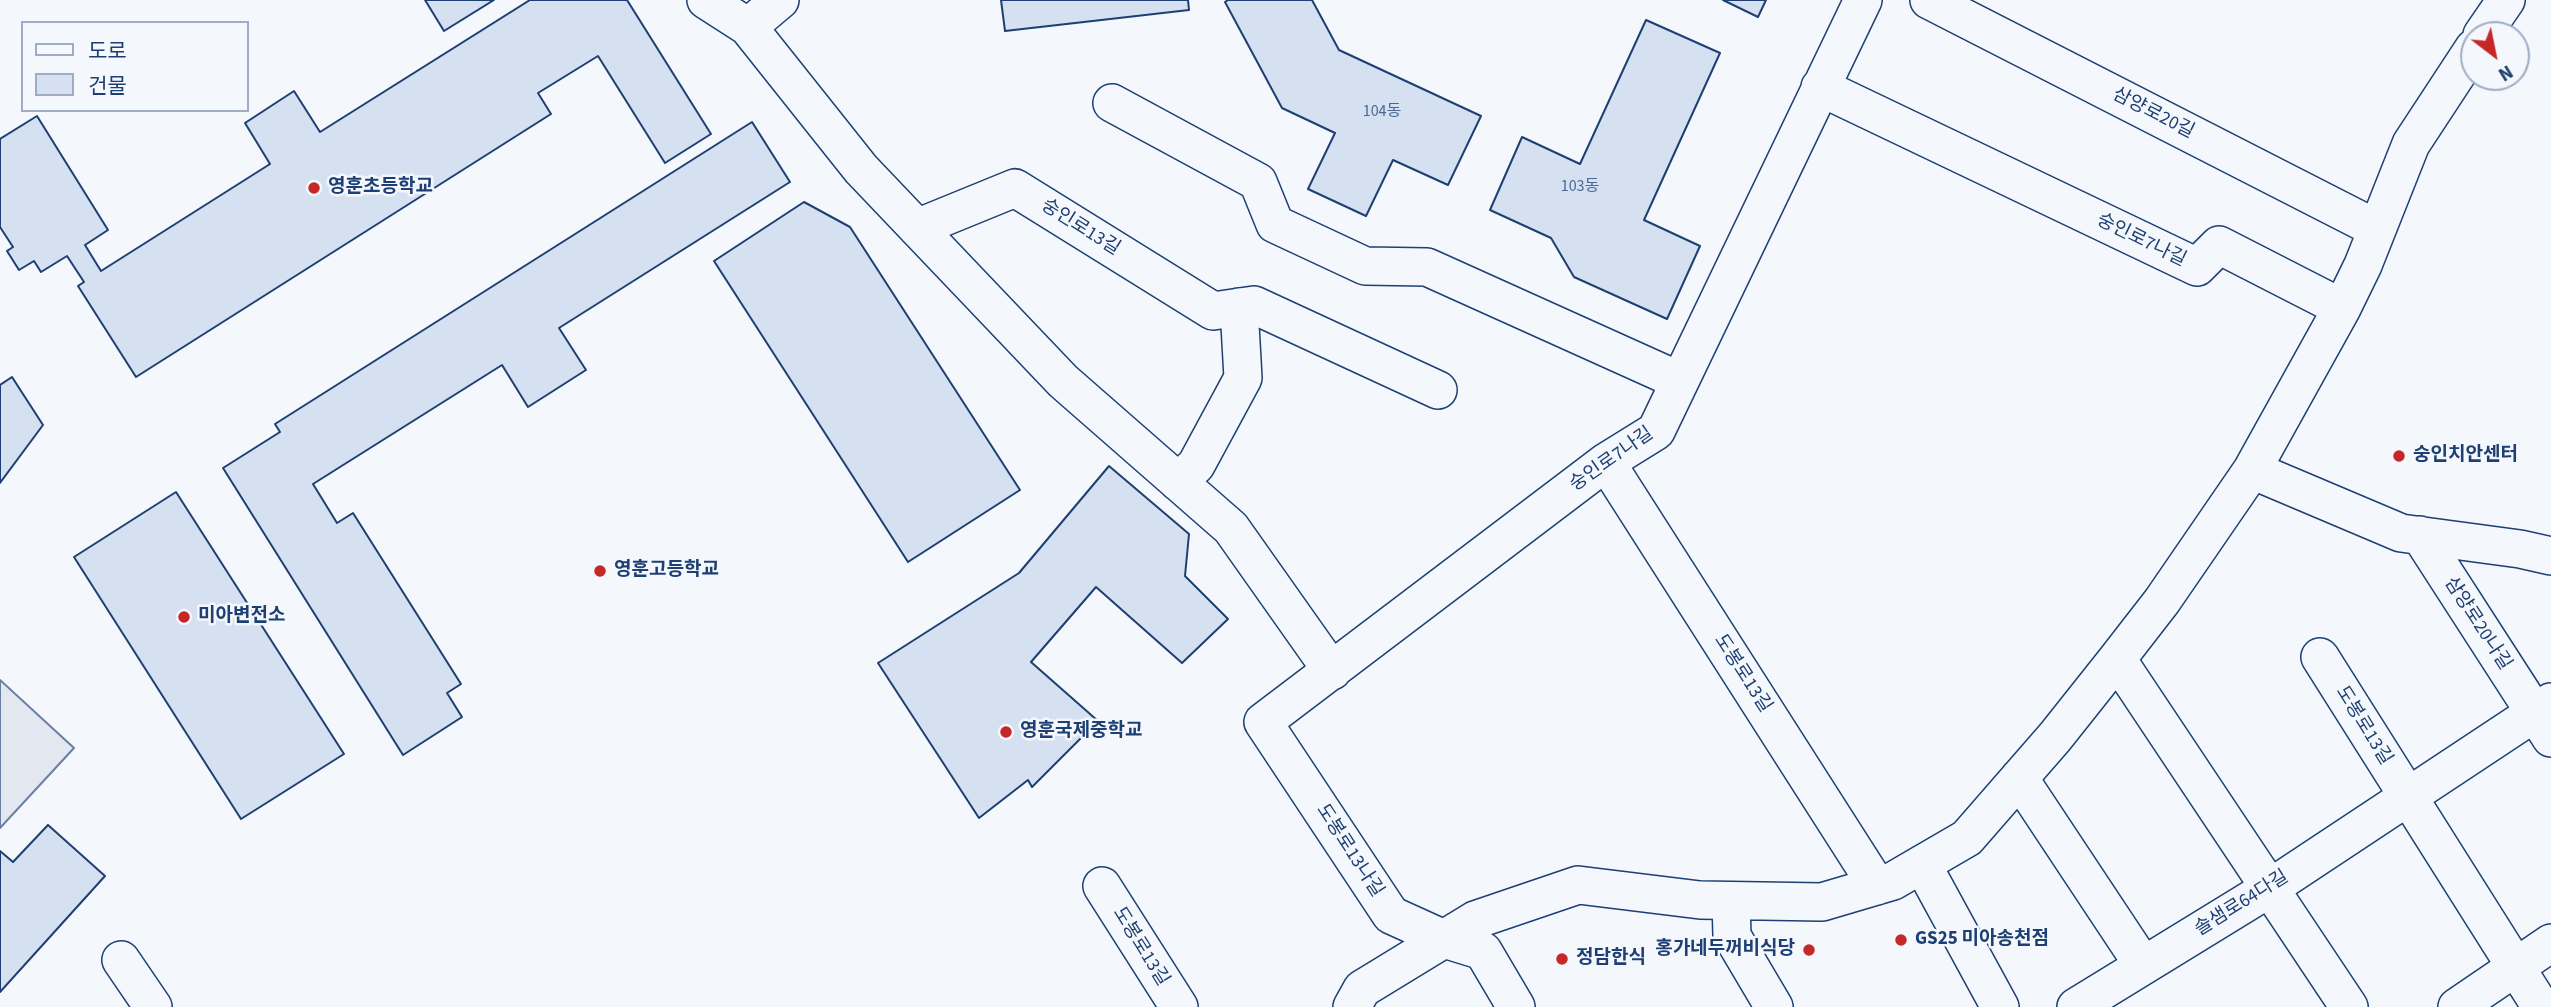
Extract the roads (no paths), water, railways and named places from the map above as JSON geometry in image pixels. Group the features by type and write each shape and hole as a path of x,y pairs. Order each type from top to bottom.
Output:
{"street":[{"path":"705,0 748,27 861,169 1063,381 1231,528 1332,671"},
{"path":"748,27 780,0"},
{"name":"숭인로7나길","path":"1332,671 1606,462 1656,431 1863,0"},
{"name":"삼양로20길","path":"1929,0 2377,229"},
{"path":"2492,21 2506,0"},
{"path":"1352,1007 1362,989 1475,920 1578,885 1700,900 1822,902 1893,881 1967,838 2117,659 2162,601 2252,470 2363,265 2411,144 2460,69"},
{"name":"숭인로7나길","path":"1820,87 2197,267 2219,245 2342,308"},
{"path":"1112,103 1258,182 1275,224 1365,266 1427,267 1680,381"},
{"name":"숭인로13길","path":"917,228 1015,188 1213,311 1254,305 1438,390"},
{"path":"1178,482 1196,465 1243,378 1239,307"},
{"name":"도봉로13길","path":"1606,462 1877,886"},
{"path":"2252,470 2401,533 2520,549 2551,556"},
{"name":"삼양로20나길","path":"2420,536 2545,718"},
{"name":"도봉로13길","path":"2320,657 2406,796"},
{"path":"2117,659 2349,1007"},
{"name":"도봉로13나길","path":"1332,671 1263,722 1391,915 1444,939 1483,951 1516,1007"},
{"name":"솔샘로64다길","path":"2076,1007 2270,888 2406,796 2545,718"},
{"path":"2019,778 2143,965"},
{"path":"2406,796 2541,1007"},
{"path":"1922,864 2000,1007"},
{"name":"도봉로13길","path":"1102,886 1179,1007"},
{"path":"1731,901 1732,936 1774,1007"},
{"path":"2457,1007 2551,943"},
{"path":"121,960 153,1007"}],"place":[{"name":"영훈초등학교","path":"314,188"},
{"name":"숭인치안센터","path":"2399,456"},
{"name":"영훈고등학교","path":"600,571"},
{"name":"미아변전소","path":"184,617"},
{"name":"영훈국제중학교","path":"1006,732"},
{"name":"GS25 미아송천점","path":"1901,940"},
{"name":"홍가네두꺼비식당","path":"1809,950"},
{"name":"정담한식","path":"1562,959"}]}
